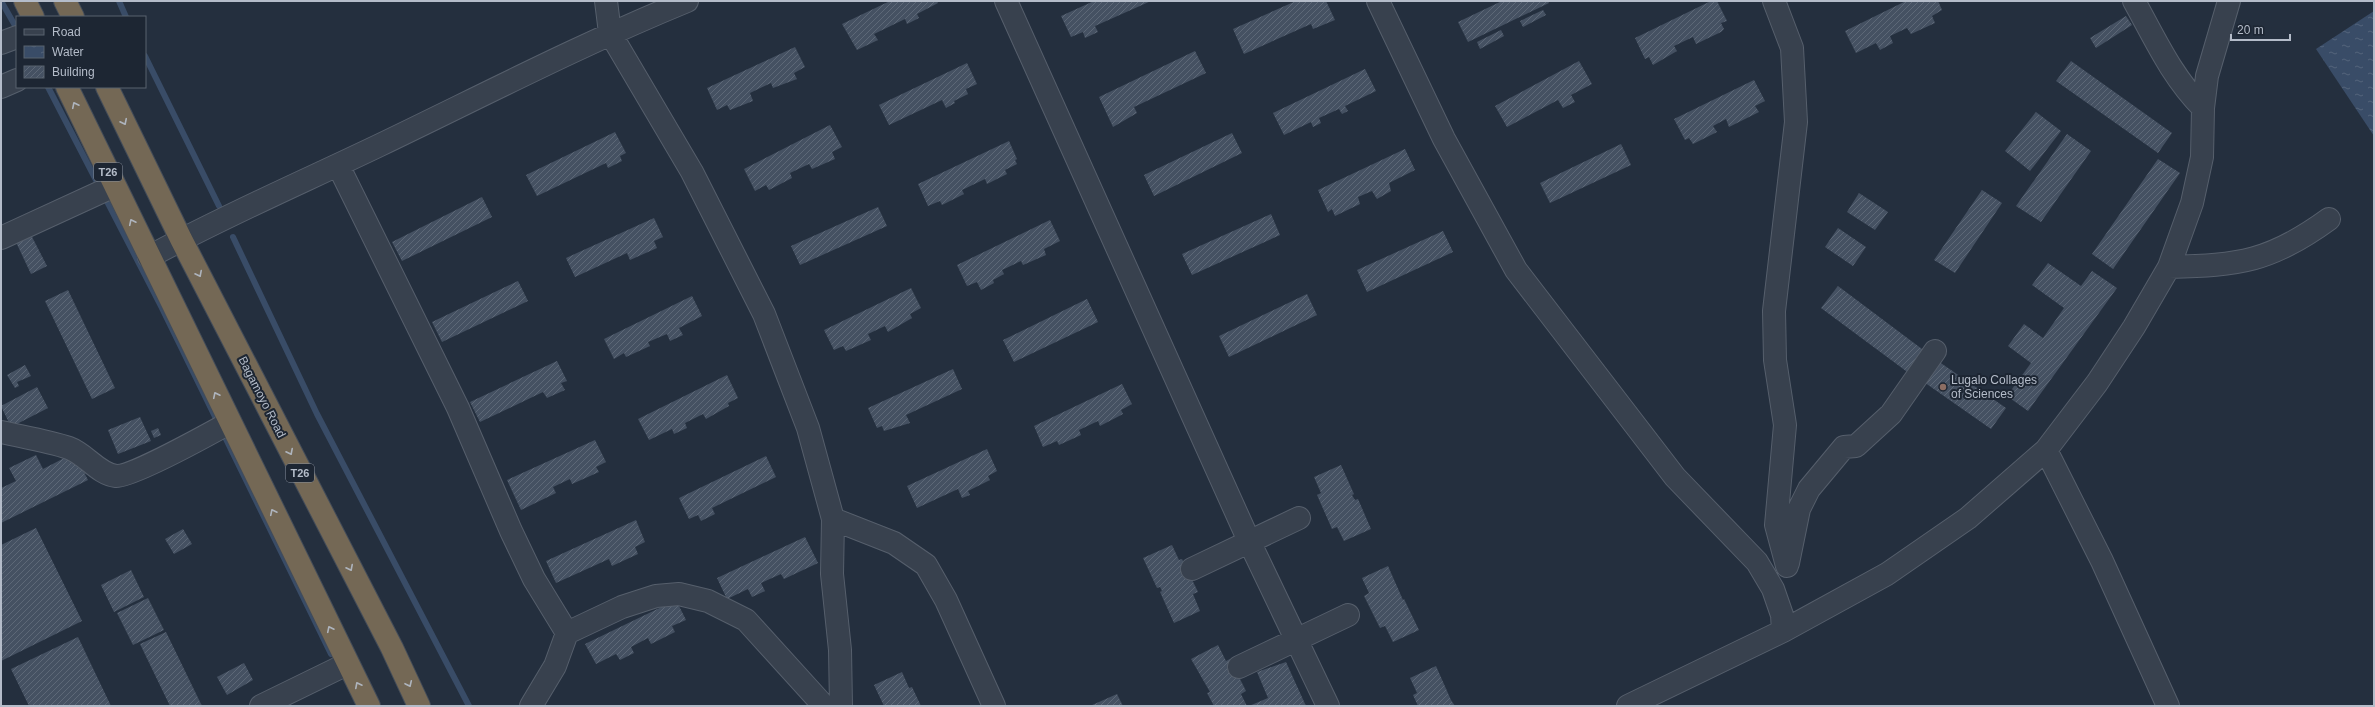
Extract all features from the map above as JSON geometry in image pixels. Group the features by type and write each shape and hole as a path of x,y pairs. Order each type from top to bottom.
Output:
{"highway":[{"path":"25,1 32,16"},
{"path":"65,1 72,16"},
{"name":"T26","path":"67,88 229,423 369,706"},
{"name":"Bagamoyo Road","path":"107,88 181,240 419,706"}],"lane":[{"path":"606,1 610,33 692,172 764,314 808,428 833,519 832,574 840,650 841,706"},
{"path":"149,257 212,223 338,165 610,33 686,1"},
{"path":"1006,1 1249,541 1328,706"},
{"path":"1378,1 1444,139 1516,270 1676,477 1757,562 1773,589 1782,623"},
{"path":"1774,1 1792,48 1796,122 1774,311 1775,360 1785,425 1776,526 1787,566"},
{"path":"2134,1 2171,69 2187,92 2203,108"},
{"path":"1628,706 1782,623 1887,574 1968,518 2046,450 2097,383 2134,327 2169,267 2192,203 2202,157 2203,108 2207,76 2229,1"},
{"path":"1,43 16,37"},
{"path":"1,87 16,80"},
{"path":"338,165 458,408 511,531 534,578 567,634"},
{"path":"1,238 114,186"},
{"path":"2169,267 2220,266 2240,263 2274,253 2302,238 2329,219"},
{"path":"1782,623 1787,566 1799,509 1809,489 1844,446 1856,446 1891,414 1935,351"},
{"path":"1,432 70,449 104,472 117,476 126,474 167,456 229,423"},
{"path":"2046,450 2105,568 2168,706"},
{"path":"1192,569 1299,518"},
{"path":"833,519 894,543 926,565 946,600 994,706"},
{"path":"531,706 555,666 567,634 622,607 656,596 679,594 708,602 746,620 824,706"},
{"path":"1239,667 1348,615"},
{"path":"261,706 347,664"}],"water":[{"path":"2374,11 2374,136 2316,49"}],"building":[{"path":"890,1 937,1 938,3 917,14 919,18 907,24 905,19 874,34 878,40 857,50 842,24"},
{"path":"1094,1 1151,1 1095,26 1098,32 1085,38 1083,32 1071,37 1061,16"},
{"path":"1296,1 1326,1 1335,20 1313,29 1311,24 1244,54 1233,29"},
{"path":"1502,1 1548,1 1549,3 1468,42 1458,22"},
{"path":"1711,1 1717,1 1727,21 1721,23 1724,29 1721,32 1696,44 1693,37 1674,46 1677,51 1653,65 1649,57 1645,59 1635,38"},
{"path":"1906,1 1938,1 1942,10 1932,16 1935,23 1911,34 1907,28 1890,36 1893,43 1880,50 1876,43 1856,53 1845,31"},
{"path":"1543,10 1546,15 1523,27 1520,21"},
{"path":"2126,16 2132,25 2096,48 2090,38"},
{"path":"1501,30 1504,36 1480,49 1477,42"},
{"path":"795,47 805,67 794,73 797,79 773,88 771,83 750,93 753,101 730,110 727,105 717,110 707,88"},
{"path":"1195,51 1206,73 1134,107 1137,113 1113,127 1099,97"},
{"path":"1579,61 1592,84 1571,95 1575,102 1563,108 1558,100 1507,127 1495,106"},
{"path":"2071,61 2172,133 2158,153 2056,81"},
{"path":"967,63 977,84 966,89 968,94 954,101 955,103 946,108 942,100 889,125 879,105"},
{"path":"1365,69 1376,91 1345,106 1348,111 1342,114 1339,109 1319,118 1321,123 1313,127 1311,122 1284,135 1273,113"},
{"path":"1754,80 1765,101 1755,106 1759,112 1729,127 1726,119 1713,126 1717,132 1693,144 1689,138 1685,140 1674,119"},
{"path":"2036,112 2061,131 2030,171 2005,151"},
{"path":"830,125 842,147 832,152 835,159 812,169 809,164 790,173 792,178 769,190 766,185 755,191 744,169"},
{"path":"615,132 626,153 620,156 622,161 608,168 606,163 537,196 526,175"},
{"path":"1232,133 1242,153 1154,196 1144,175"},
{"path":"2067,134 2091,151 2041,222 2016,206"},
{"path":"1009,141 1017,159 1015,160 1017,164 1005,170 1007,174 987,184 985,179 962,190 964,194 942,205 940,201 928,206 918,184"},
{"path":"1621,144 1631,165 1550,203 1540,183"},
{"path":"1405,149 1415,170 1389,183 1391,191 1377,199 1372,191 1358,197 1360,204 1335,216 1332,209 1328,212 1318,190"},
{"path":"2158,159 2180,173 2113,269 2092,254"},
{"path":"1982,190 2002,203 1955,273 1934,260"},
{"path":"1859,193 1888,212 1875,230 1847,212"},
{"path":"482,197 492,217 402,261 392,242"},
{"path":"878,207 887,226 800,265 791,246"},
{"path":"1271,214 1280,235 1192,275 1182,254"},
{"path":"654,218 663,237 654,241 657,248 630,260 627,253 575,277 566,258"},
{"path":"1050,220 1060,241 1044,249 1046,255 1023,265 1021,261 1002,270 1004,274 993,280 994,283 981,290 977,282 967,286 957,265"},
{"path":"1838,228 1866,247 1853,266 1825,247"},
{"path":"29,231 47,266 31,274 14,238"},
{"path":"1443,231 1453,252 1367,292 1357,270"},
{"path":"2048,263 2081,286 2092,271 2117,288 2028,411 2007,396 2031,363 2008,346 2024,324 2043,338 2064,308 2032,285"},
{"path":"518,281 528,301 442,342 432,322"},
{"path":"1838,286 1926,352 1910,374 1821,308"},
{"path":"911,288 921,308 910,314 912,318 888,332 885,326 868,334 871,340 846,351 843,346 834,350 824,330"},
{"path":"68,290 115,388 92,399 45,301"},
{"path":"1307,294 1317,315 1229,357 1219,336"},
{"path":"692,296 702,316 679,328 683,335 670,341 667,334 648,342 650,346 626,357 624,353 614,359 604,339"},
{"path":"1087,299 1098,322 1014,362 1003,340"},
{"path":"1935,359 2006,408 1991,429 1921,380"},
{"path":"557,361 567,381 561,383 565,390 547,398 543,392 480,422 470,402"},
{"path":"25,365 31,376 17,382 19,386 15,388 7,375"},
{"path":"953,369 962,389 906,415 910,423 884,431 882,426 877,428 868,408"},
{"path":"727,375 738,398 728,403 729,406 706,419 703,414 685,423 687,428 674,434 672,429 649,440 638,419"},
{"path":"1122,384 1132,404 1121,410 1123,414 1100,426 1098,421 1079,430 1081,435 1059,445 1057,441 1043,447 1034,426"},
{"path":"37,387 48,408 11,427 1,406"},
{"path":"140,417 151,441 118,454 108,430"},
{"path":"158,428 161,435 154,438 151,431"},
{"path":"595,440 606,462 596,467 599,472 572,484 570,479 553,487 556,493 521,510 507,480"},
{"path":"987,449 997,471 988,476 990,480 968,491 970,495 962,498 958,489 917,508 907,486"},
{"path":"74,453 88,480 1,523 1,488 16,481 9,468 36,455 43,469"},
{"path":"766,456 776,477 712,508 715,514 701,521 698,515 689,519 679,498"},
{"path":"1341,465 1354,494 1352,495 1355,500 1358,499 1371,529 1344,541 1337,527 1332,529 1317,495 1321,493 1314,477"},
{"path":"636,520 645,542 635,547 638,554 612,566 609,559 556,583 546,561"},
{"path":"36,528 82,621 1,661 1,545"},
{"path":"183,529 192,544 174,554 165,539"},
{"path":"805,537 818,563 784,579 781,574 761,583 765,591 752,597 748,589 727,599 717,578"},
{"path":"1172,545 1179,560 1182,559 1198,592 1193,594 1200,611 1174,623 1160,592 1162,591 1160,587 1157,588 1143,558"},
{"path":"1388,566 1403,600 1404,599 1419,630 1393,642 1385,626 1380,628 1364,596 1369,593 1362,578"},
{"path":"131,570 144,597 114,612 101,585"},
{"path":"148,598 164,630 133,645 117,613"},
{"path":"676,600 686,620 672,626 675,632 651,644 648,638 631,647 634,653 620,660 616,654 596,664 585,644"},
{"path":"166,632 202,706 170,706 140,644"},
{"path":"78,637 111,706 29,706 11,669"},
{"path":"1218,645 1226,661 1230,659 1246,691 1241,694 1247,706 1214,706 1207,693 1210,692 1191,659"},
{"path":"1286,662 1306,706 1249,706 1268,698 1257,672"},
{"path":"244,663 253,680 227,695 217,677"},
{"path":"1436,666 1455,706 1418,706 1413,695 1417,693 1410,678"},
{"path":"902,672 909,688 912,687 921,706 884,706 874,685"},
{"path":"1117,694 1123,706 1090,706"}],"waterway":[{"path":"1,1 16,27"},
{"path":"119,1 126,16"},
{"path":"146,58 219,206"},
{"path":"49,88 161,306 331,654"},
{"path":"233,237 317,414 469,706"}],"place":[{"name":"Lugalo Collages of Sciences","path":"1943,387"}]}
